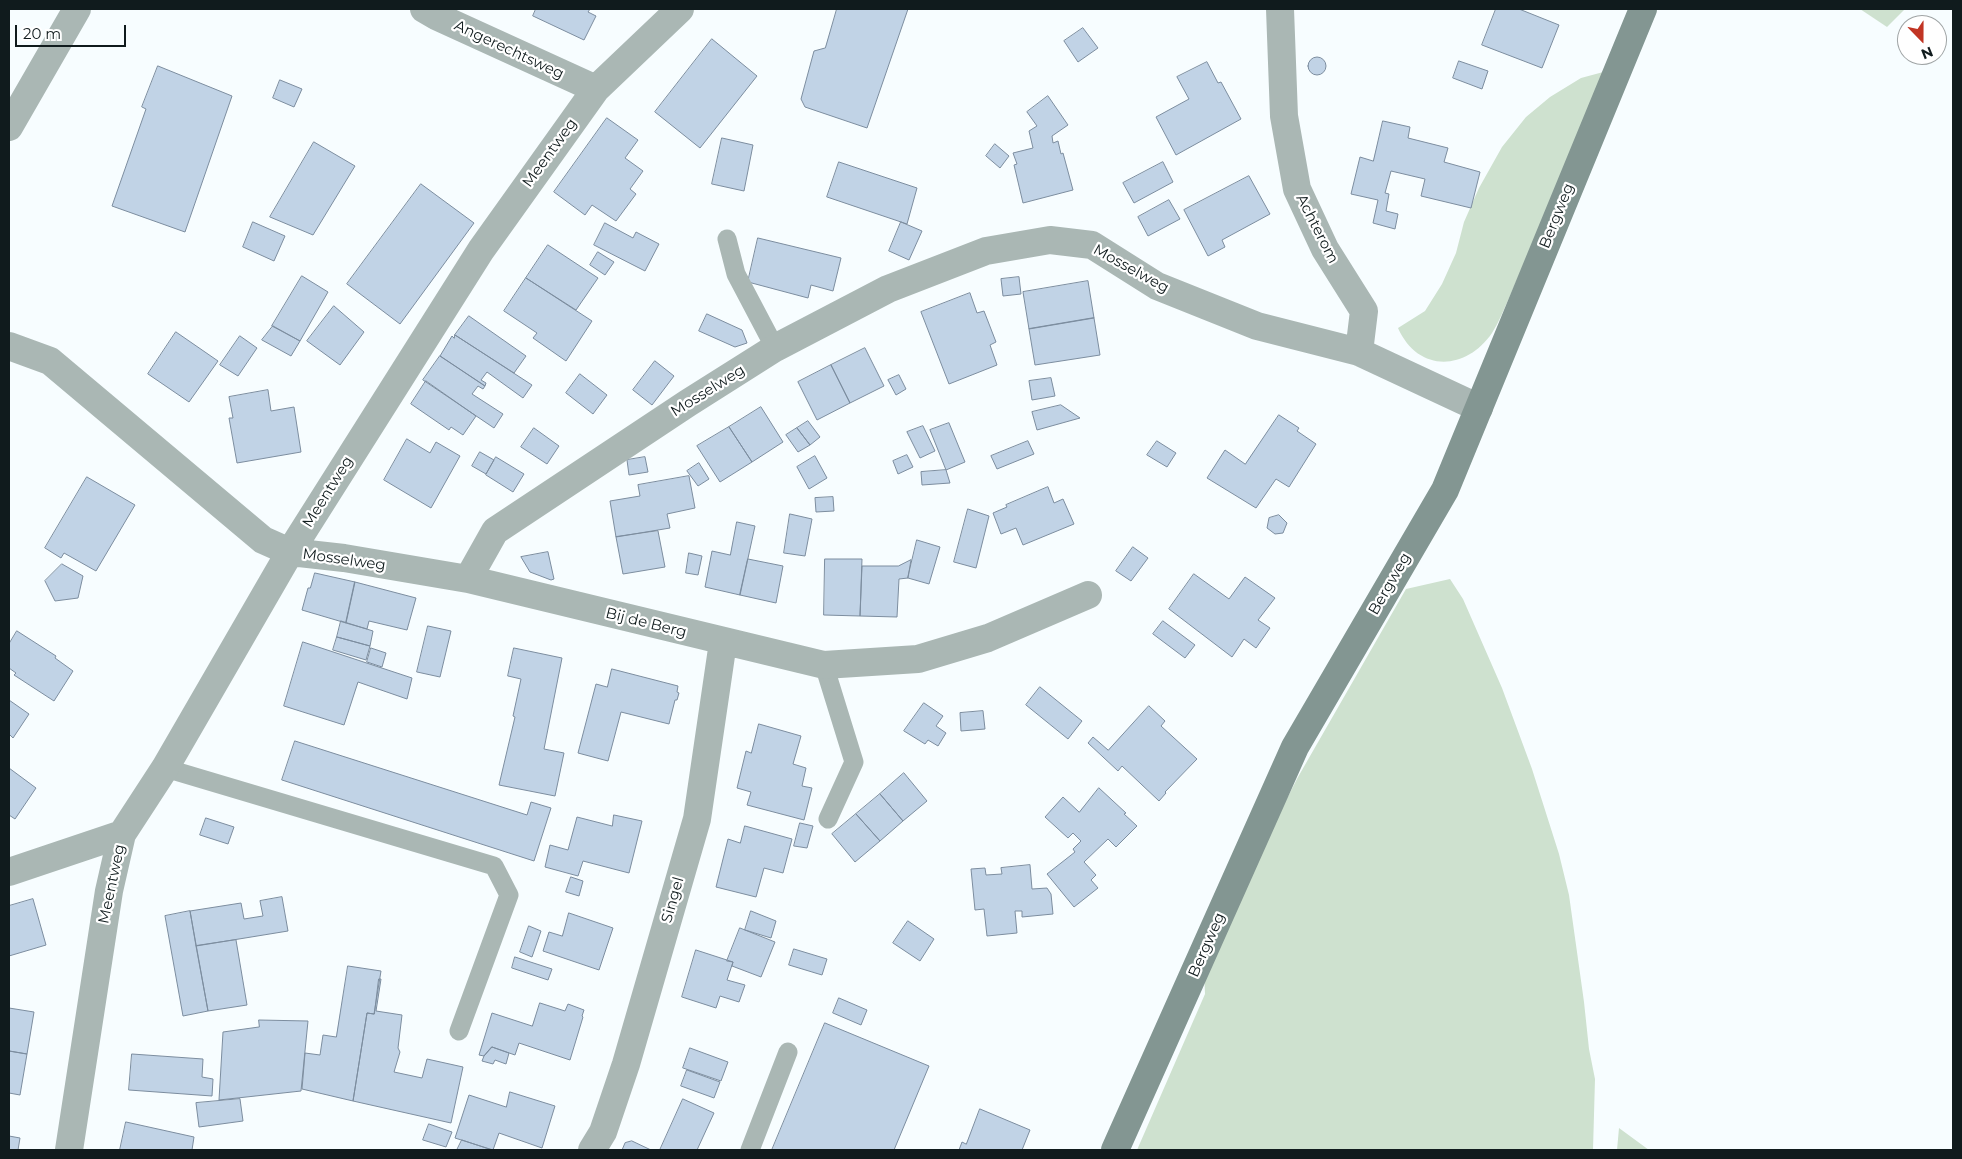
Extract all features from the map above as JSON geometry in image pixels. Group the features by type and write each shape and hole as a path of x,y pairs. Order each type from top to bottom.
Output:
{"street":[{"path":"9,127 77,9"},
{"name":"Angerechtsweg","path":"424,9 596,89"},
{"name":"Meentweg","path":"69,1150 109,891 122,834 165,768 290,552 480,250 596,89 680,9"},
{"name":"Achterom","path":"1280,9 1284,116 1296,189 1325,249 1364,311 1359,352"},
{"name":"Bergweg","path":"1116,1150 1295,747 1445,490 1643,9"},
{"name":"Mosselweg","path":"9,346 50,361 263,540 290,552 344,558 468,579 495,531 688,403 776,348 888,289 986,251 1050,240 1092,246 1157,286 1257,326 1359,352 1479,408"},
{"name":"Bij de Berg","path":"468,579 824,665 918,659 988,638 1088,595"},
{"name":"Singel","path":"592,1150 603,1132 626,1064 697,819 724,642"},
{"path":"9,872 122,834"}],"lane":[{"path":"727,239 736,274 776,348"},
{"path":"824,665 854,762 828,819"},
{"path":"165,768 494,866 509,894 459,1031"},
{"path":"750,1150 788,1052"}],"green space":[{"path":"1860,9 1905,9 1887,27"},
{"path":"1607,71 1492,333 1481,346 1469,355 1456,360 1443,362 1417,353 1407,343 1398,328 1425,311 1442,284 1456,253 1464,222 1479,188 1502,147 1526,117 1550,97 1581,78"},
{"path":"1450,579 1463,599 1502,688 1532,769 1559,854 1569,895 1589,1049 1595,1079 1593,1150 1137,1150 1205,994 1204,969 1254,863 1298,777 1406,589"},
{"path":"1619,1128 1649,1150 1617,1150"}],"building":[{"path":"536,9 590,9 588,12 596,16 584,40 533,16"},
{"path":"837,9 908,9 867,128 805,107 801,99 814,51 825,48"},
{"path":"1496,9 1519,9 1559,25 1542,68 1482,45"},
{"path":"1083,28 1098,48 1078,62 1064,41"},
{"path":"712,39 757,76 700,148 655,112"},
{"path":"1317,57 1323,60 1326,66 1323,72 1317,75 1311,72 1308,66 1311,60"},
{"path":"1459,61 1488,71 1482,89 1453,78"},
{"path":"1207,62 1218,83 1221,82 1241,119 1176,155 1156,117 1189,99 1177,77"},
{"path":"158,66 232,96 185,232 112,206 146,109 142,107"},
{"path":"280,80 302,89 294,107 273,98"},
{"path":"1048,96 1068,125 1052,136 1053,143 1058,141 1061,154 1063,153 1073,190 1023,203 1014,165 1017,164 1013,153 1033,148 1029,131 1037,126 1027,112"},
{"path":"607,118 638,140 625,158 643,171 630,189 636,194 616,221 592,205 585,215 554,192"},
{"path":"1383,121 1410,127 1408,138 1448,148 1444,162 1480,172 1471,208 1421,196 1425,179 1391,171 1385,193 1389,194 1386,211 1398,214 1395,229 1373,223 1378,200 1351,194 1360,157 1373,161"},
{"path":"722,138 753,145 744,191 712,184"},
{"path":"314,142 355,166 313,235 270,217"},
{"path":"995,144 1009,156 1000,168 986,156"},
{"path":"839,162 917,188 907,224 827,197"},
{"path":"1163,162 1173,182 1134,203 1123,183"},
{"path":"1249,176 1270,214 1222,240 1225,247 1208,256 1184,210"},
{"path":"421,184 474,223 400,324 347,284"},
{"path":"1169,200 1180,219 1148,236 1138,217"},
{"path":"253,222 285,236 274,261 243,247"},
{"path":"901,222 922,231 909,260 889,251"},
{"path":"605,223 633,238 636,232 659,244 645,271 594,245"},
{"path":"758,238 841,258 833,291 811,285 808,298 748,282"},
{"path":"548,245 598,278 576,310 526,278"},
{"path":"598,252 614,262 605,275 590,265"},
{"path":"302,276 328,292 300,341 272,326"},
{"path":"1019,277 1021,294 1003,296 1001,279"},
{"path":"526,278 592,321 566,361 533,338 537,333 504,311"},
{"path":"1088,281 1094,318 1029,329 1023,292"},
{"path":"970,293 977,313 984,311 996,342 990,345 997,365 949,384 921,312"},
{"path":"334,306 364,332 340,365 307,341"},
{"path":"707,314 742,330 747,343 735,347 699,331"},
{"path":"469,316 526,356 514,373 455,335"},
{"path":"1094,318 1100,355 1035,365 1029,329"},
{"path":"273,326 300,341 291,356 262,340"},
{"path":"176,332 218,361 189,402 148,374"},
{"path":"455,335 532,385 523,398 487,372 481,380 486,383 485,386 440,356 452,336 454,338"},
{"path":"240,336 257,348 238,376 220,365"},
{"path":"865,348 884,386 850,403 831,365"},
{"path":"440,356 485,386 483,389 478,386 472,394 503,414 494,428 423,380"},
{"path":"655,361 674,376 652,405 633,390"},
{"path":"831,365 850,403 817,420 798,382"},
{"path":"580,374 607,395 593,414 566,393"},
{"path":"899,375 906,389 896,395 888,380"},
{"path":"1051,378 1055,396 1032,400 1029,381"},
{"path":"426,381 476,416 463,435 451,427 449,430 411,404"},
{"path":"268,390 271,411 294,407 301,452 237,463 229,418 233,418 229,397"},
{"path":"1061,405 1080,418 1037,430 1032,412"},
{"path":"761,407 783,442 752,462 729,427"},
{"path":"1279,415 1299,428 1297,431 1316,444 1289,487 1276,479 1256,508 1207,478 1225,450 1245,464"},
{"path":"808,421 820,437 810,445 797,428"},
{"path":"949,423 965,462 946,470 930,430"},
{"path":"923,426 935,451 920,458 907,432"},
{"path":"729,427 752,462 720,482 697,446"},
{"path":"534,428 559,446 547,464 521,447"},
{"path":"797,428 810,445 798,452 786,435"},
{"path":"407,439 430,453 436,442 460,456 431,508 384,480"},
{"path":"1028,441 1034,454 997,469 991,456"},
{"path":"1157,441 1176,453 1167,467 1147,455"},
{"path":"480,452 494,460 486,474 472,466"},
{"path":"907,455 913,467 898,474 893,461"},
{"path":"815,456 827,478 809,489 797,467"},
{"path":"496,457 524,474 513,492 486,475"},
{"path":"645,457 648,472 629,475 627,460"},
{"path":"699,463 709,479 698,486 687,471"},
{"path":"946,470 950,483 922,485 921,472"},
{"path":"689,476 695,508 667,514 670,528 616,537 610,501 640,496 638,485"},
{"path":"87,477 135,505 96,571 64,553 61,558 45,548"},
{"path":"1048,487 1054,503 1063,499 1074,524 1023,545 1016,528 1001,534 993,513 1007,507 1006,505"},
{"path":"833,497 834,511 816,512 815,498"},
{"path":"968,509 989,516 976,568 954,562"},
{"path":"790,514 812,519 805,556 784,553"},
{"path":"1279,515 1287,523 1283,533 1275,534 1267,528 1269,518"},
{"path":"737,522 755,526 740,595 705,587 712,551 730,555"},
{"path":"658,531 665,567 623,574 616,537"},
{"path":"917,540 940,547 929,584 908,578"},
{"path":"1133,547 1148,558 1131,581 1116,571"},
{"path":"548,552 554,579 551,580 530,572 521,557"},
{"path":"689,553 702,556 698,575 686,573"},
{"path":"748,559 783,566 776,603 740,595"},
{"path":"825,559 862,559 860,616 824,615"},
{"path":"911,560 908,578 899,579 897,617 860,616 862,566 898,566"},
{"path":"62,564 83,576 78,598 55,601 45,581"},
{"path":"315,573 355,582 346,623 302,610 308,588 310,588"},
{"path":"1194,574 1229,599 1245,577 1275,598 1258,620 1270,628 1256,648 1244,639 1232,657 1169,609"},
{"path":"355,582 416,598 407,630 369,621 367,629 346,623"},
{"path":"341,621 373,631 370,646 337,637"},
{"path":"1163,621 1195,645 1185,658 1153,634"},
{"path":"428,626 451,631 440,677 417,672"},
{"path":"17,631 56,656 55,658 73,671 54,701 14,675 16,673 9,668 9,644"},
{"path":"337,637 370,646 366,660 333,650"},
{"path":"303,642 412,678 407,699 358,682 344,725 284,706"},
{"path":"371,648 386,653 382,667 367,662"},
{"path":"514,648 562,658 544,749 564,753 555,796 499,785 515,717 513,716 521,679 508,676"},
{"path":"612,669 678,686 677,692 679,693 677,700 675,700 669,724 621,712 608,761 578,753 596,684 607,687"},
{"path":"1040,687 1082,721 1068,739 1026,705"},
{"path":"9,700 29,714 13,738 9,734"},
{"path":"924,703 943,716 936,726 946,733 938,746 928,740 925,744 904,731"},
{"path":"1149,706 1165,721 1161,726 1197,759 1165,792 1159,801 1122,766 1118,771 1088,743 1093,737 1108,750"},
{"path":"983,711 985,729 961,731 960,713"},
{"path":"759,724 801,736 793,764 806,768 802,786 812,788 804,820 747,805 751,792 737,788 746,751 751,753"},
{"path":"295,741 527,815 531,802 551,808 534,861 282,780"},
{"path":"9,768 36,788 15,819 9,815"},
{"path":"904,773 927,801 903,821 880,794"},
{"path":"1099,788 1137,826 1116,847 1108,839 1084,862 1096,875 1091,880 1098,888 1074,907 1047,874 1075,852 1073,849 1081,841 1073,833 1068,838 1045,817 1063,797 1079,812"},
{"path":"880,794 903,821 880,841 856,814"},
{"path":"856,814 880,841 855,862 832,834"},
{"path":"614,815 642,821 629,873 583,861 578,876 545,867 550,845 568,850 577,817 612,826"},
{"path":"206,818 234,827 228,844 200,835"},
{"path":"800,823 813,826 807,848 794,846"},
{"path":"745,826 792,839 783,873 764,868 756,897 716,887 728,839 740,843"},
{"path":"1030,865 1032,889 1047,888 1051,894 1053,914 1022,917 1022,911 1015,911 1017,933 987,936 984,909 975,910 971,869 985,868 986,875 1002,874 1001,868"},
{"path":"571,877 583,881 579,896 566,892"},
{"path":"282,897 288,931 196,946 190,911 241,903 244,919 263,916 260,901"},
{"path":"33,899 46,945 9,956 9,906"},
{"path":"190,911 208,1011 183,1016 165,916"},
{"path":"751,911 776,921 771,938 745,930"},
{"path":"569,913 613,928 599,970 543,951 549,932 562,936"},
{"path":"908,921 934,939 920,961 893,943"},
{"path":"529,926 541,931 532,957 520,952"},
{"path":"740,928 775,942 761,977 732,966 733,962 727,961"},
{"path":"236,940 247,1005 208,1011 196,946"},
{"path":"794,949 827,959 822,975 789,965"},
{"path":"696,950 733,962 727,980 745,985 739,1002 720,996 716,1008 682,997"},
{"path":"515,957 552,969 548,980 512,968"},
{"path":"348,966 381,971 374,1014 367,1013 353,1101 302,1089 305,1053 320,1055 323,1035 336,1037"},
{"path":"379,979 381,979 376,1011 402,1015 398,1048 400,1052 394,1072 422,1078 427,1059 463,1067 451,1123 353,1101 367,1013 374,1014"},
{"path":"839,998 867,1010 861,1025 833,1013"},
{"path":"540,1003 565,1011 568,1004 584,1010 570,1060 519,1043 515,1055 492,1047 484,1056 479,1055 492,1013 532,1026"},
{"path":"9,1008 34,1012 27,1054 9,1051"},
{"path":"259,1020 308,1021 301,1091 219,1100 223,1032 259,1027"},
{"path":"825,1023 929,1066 894,1150 772,1150"},
{"path":"492,1047 509,1053 506,1064 495,1060 493,1064 482,1061"},
{"path":"690,1048 728,1062 721,1081 683,1068"},
{"path":"9,1051 27,1054 20,1095 9,1093"},
{"path":"132,1054 203,1059 202,1077 213,1079 212,1096 129,1090"},
{"path":"687,1070 720,1082 714,1098 681,1086"},
{"path":"510,1092 555,1106 542,1148 499,1133 493,1150 455,1138 469,1095 506,1107"},
{"path":"240,1099 243,1121 199,1127 196,1103"},
{"path":"683,1099 714,1113 697,1150 660,1150"},
{"path":"980,1109 1030,1130 1022,1150 959,1150 962,1142 966,1144"},
{"path":"126,1122 194,1137 192,1150 120,1150"},
{"path":"429,1124 452,1132 446,1147 423,1140"},
{"path":"9,1136 20,1138 18,1150 9,1150"},
{"path":"462,1140 492,1150 457,1150"},
{"path":"632,1141 651,1150 622,1150 625,1143"}]}
